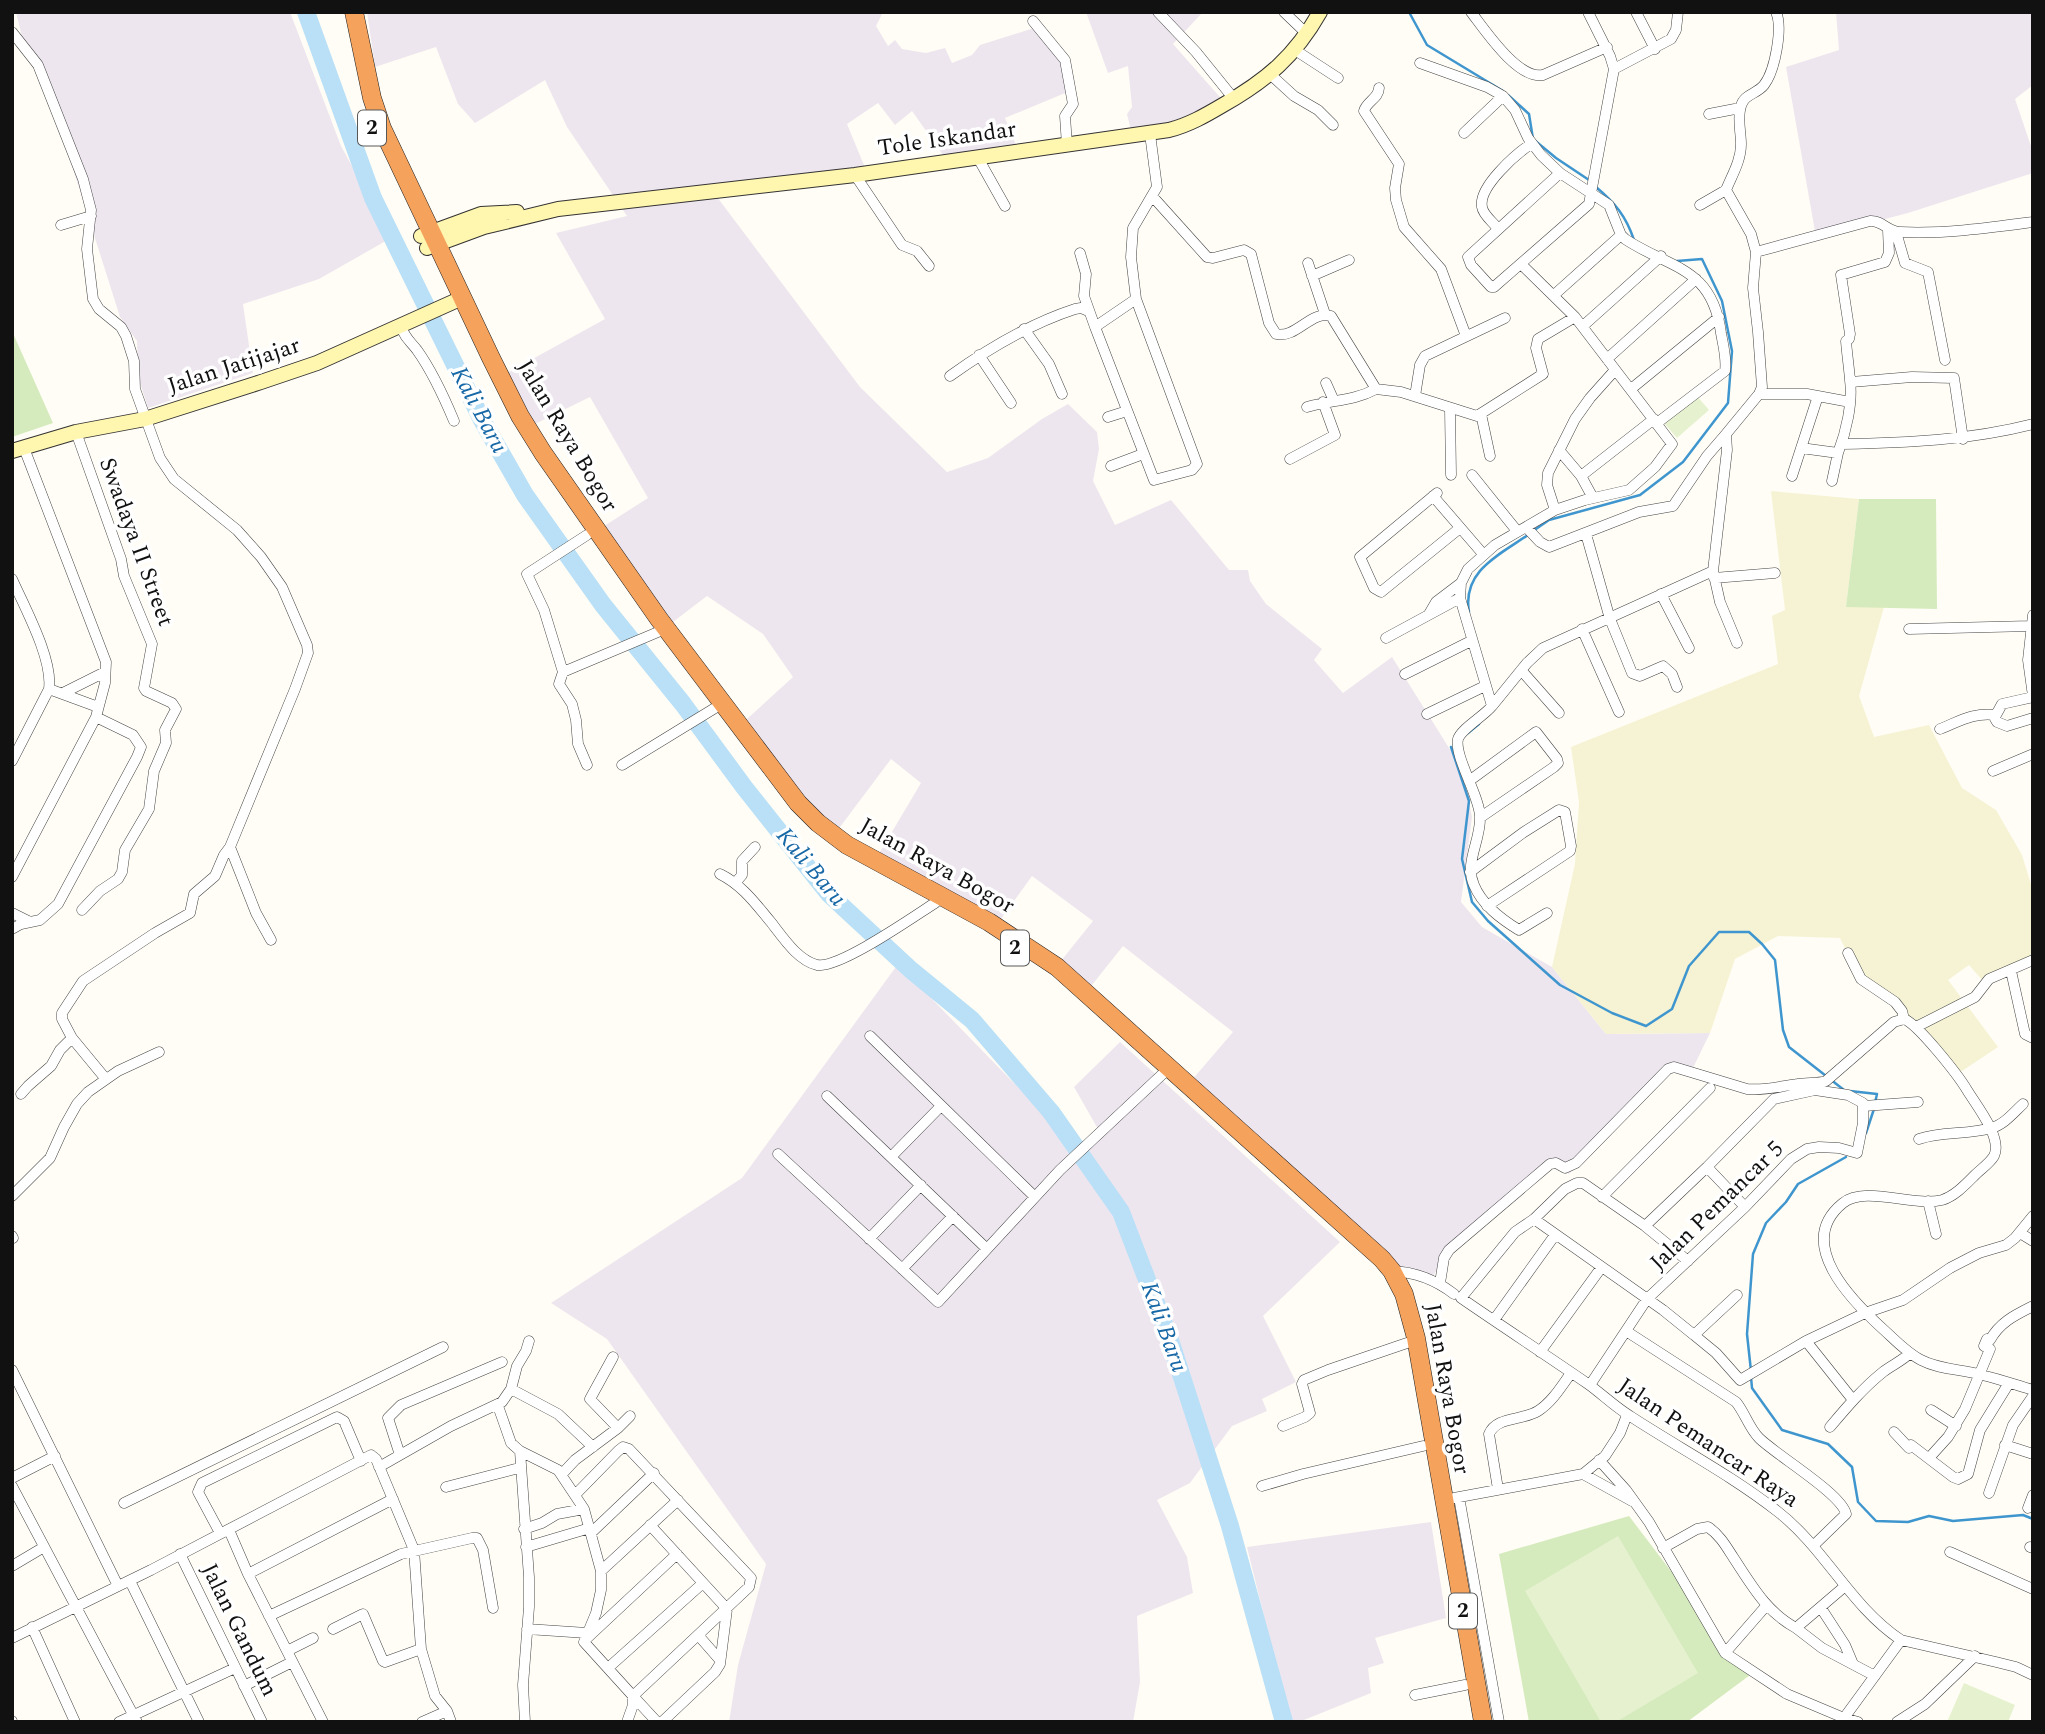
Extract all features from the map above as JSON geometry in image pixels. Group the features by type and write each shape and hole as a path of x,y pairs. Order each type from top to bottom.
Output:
{"highway":[{"name":"Jalan Raya Bogor","path":"345,12 364,102 373,129 428,240"},
{"name":"Jalan Raya Bogor","path":"354,12 372,98 382,128 452,302 523,439 582,538 708,712 804,822 860,864 1025,944 1379,1270 1398,1306 1407,1343 1423,1446 1445,1500 1471,1722"},
{"name":"Jalan Raya Bogor","path":"452,302 573,499 652,610 788,791 818,823 847,845 938,900"},
{"name":"Jalan Raya Bogor","path":"1166,1071 1341,1220 1392,1272 1404,1294 1410,1312 1445,1500 1483,1722"}],"main road":[{"name":"Tole Iskandar","path":"428,240 489,213 536,213 855,175 1150,134 1182,127 1234,99 1270,75 1295,50 1320,12"},
{"name":"Jalan Jatijajar","path":"18,450 76,432 145,419 317,363 452,302"}],"street":[{"path":"1158,12 1196,52 1234,99"},
{"path":"1284,12 1307,34"},
{"path":"1471,12 1501,50 1523,69 1535,75 1543,75 1606,47"},
{"path":"1560,173 1469,255 1471,265 1493,288 1589,204 1614,69 1588,12"},
{"path":"1636,12 1655,49"},
{"path":"1614,69 1655,49 1674,35 1678,12"},
{"path":"1700,205 1726,190 1739,159 1740,108 1747,96 1760,90 1769,77 1780,33 1780,21 1776,12"},
{"path":"1033,21 1065,61 1073,104 1065,116 1067,145"},
{"path":"12,32 38,65 83,178 90,203 87,249 93,299 99,309 116,321 126,336 133,358 135,389 160,458 174,479 246,539 271,569 296,617 308,653 230,848 215,876 194,894 193,908 186,917 155,933 91,975 76,988 71,1002 62,1013 62,1019 72,1038 105,1078"},
{"path":"1295,50 1338,78"},
{"path":"1420,63 1488,87 1503,96 1515,110 1531,144 1560,173 1609,205 1621,234 1636,246 1661,256 1696,279 1709,296 1719,317 1725,371 1581,476"},
{"path":"1270,75 1294,96 1318,110 1333,125"},
{"path":"1379,88 1379,92 1364,111 1399,164 1395,188 1404,227 1441,270 1466,336"},
{"path":"1464,133 1503,96"},
{"path":"1709,114 1740,108"},
{"path":"1080,253 1086,274 1084,296 1088,311 1154,480 1192,470 1197,464 1136,299 1131,240 1138,218 1153,197 1157,184 1150,134"},
{"path":"1498,229 1483,210 1483,200 1499,171 1531,144"},
{"path":"978,158 1005,206"},
{"path":"855,175 902,245 918,251 929,266"},
{"path":"1472,475 1526,531 1549,547 1639,512 1673,506 1707,456 1762,387 1753,279 1756,252 1751,234 1726,190"},
{"path":"1153,197 1207,257 1244,250 1251,254 1269,323 1276,334 1283,336 1325,314"},
{"path":"61,225 91,216"},
{"path":"1756,252 1864,222 1875,221 1892,231 1975,231 2033,222"},
{"path":"1892,231 1905,263 1927,272 1945,360"},
{"path":"1832,481 1850,402 1851,382 1846,341 1850,339 1850,334 1842,275 1885,261 1892,231"},
{"path":"1554,295 1621,234"},
{"path":"1583,326 1661,256"},
{"path":"1312,276 1349,260"},
{"path":"1308,262 1325,314 1334,318 1376,389"},
{"path":"1492,706 1460,598 1461,583 1468,569 1483,554 1526,531 1555,510 1629,490 1655,467 1672,444 1583,326 1522,265"},
{"path":"1607,359 1696,279"},
{"path":"1095,327 1136,299"},
{"path":"950,376 979,355 1024,330 1075,309 1088,311"},
{"path":"1307,407 1357,398 1376,389 1415,396 1473,416 1481,414 1543,374 1536,348 1538,339 1575,317"},
{"path":"1631,389 1719,317"},
{"path":"1415,396 1420,365 1425,356 1505,318"},
{"path":"401,326 403,334 417,350 454,421"},
{"path":"1024,330 1049,364 1062,394"},
{"path":"979,355 1011,403"},
{"path":"1555,510 1547,485 1548,473 1570,428 1590,398 1615,370"},
{"path":"1851,382 1912,377 1954,378 1964,439"},
{"path":"1290,459 1335,435 1326,383"},
{"path":"1759,394 1818,396 1850,402"},
{"path":"1792,476 1818,396"},
{"path":"1450,409 1451,475"},
{"path":"1108,417 1127,411"},
{"path":"1481,414 1490,456"},
{"path":"1801,448 1840,448 1964,439 2033,424"},
{"name":"Swadaya II Street","path":"76,432 117,548 124,576 152,644 144,688 172,703 176,709 165,730 166,743 154,771 149,809 125,850 122,872 82,910"},
{"path":"1726,434 1727,450 1713,575 1720,602 1737,643"},
{"path":"12,877 97,712 106,673 102,648 18,450"},
{"path":"1559,450 1581,476 1592,498"},
{"path":"1111,466 1143,454"},
{"path":"1460,528 1384,590 1376,591 1360,557 1435,495 1483,554"},
{"path":"1586,534 1610,619 1632,673 1640,676 1663,666 1672,674 1677,687"},
{"path":"582,538 527,574 544,610 563,672 559,684 572,704 578,744 587,765"},
{"path":"1547,913 1520,930 1487,906 1475,887 1470,872 1480,817 1458,744 1462,732 1482,718 1521,670 1543,648 1661,594 1713,575 1775,573"},
{"path":"12,579 51,677 49,690 12,761"},
{"path":"1429,614 1436,602 1461,583"},
{"path":"1661,594 1689,648"},
{"path":"1386,638 1460,598"},
{"path":"1940,729 1971,715 1997,714 2002,704 2033,697 2030,659 2033,615"},
{"path":"1909,629 2031,626"},
{"path":"1582,629 1619,712"},
{"path":"563,672 652,634"},
{"path":"1405,674 1471,641"},
{"path":"1521,670 1559,713"},
{"path":"63,693 106,673"},
{"path":"1427,714 1485,686"},
{"path":"12,929 46,916 64,895 141,747 133,735 97,712 63,693 49,690"},
{"path":"622,765 708,712"},
{"path":"1993,715 1997,722 2007,726 2033,718"},
{"path":"1469,781 1536,732 1557,759 1558,763 1554,767 1480,817"},
{"path":"1993,771 2033,754"},
{"path":"1470,872 1559,810 1565,813 1570,851 1487,906"},
{"path":"736,882 743,875 742,861 755,847"},
{"path":"230,848 256,913 271,940"},
{"path":"720,874 736,882 797,953 817,965 833,963 854,954 938,900"},
{"path":"12,913 30,922"},
{"path":"1848,953 1861,980 1895,1002 1904,1019 1916,1027 1961,1081 1991,1128 1996,1146 1994,1155 1943,1200 1857,1196 1843,1203 1829,1220 1824,1243 1826,1256 1840,1283 1865,1313 1910,1353 1933,1365 1980,1374 2033,1390"},
{"path":"1916,1027 1975,998 1989,979 2033,960"},
{"path":"2011,971 2025,1034 2033,1038"},
{"path":"1645,1226 1707,1167 1773,1095 1788,1085 1820,1083 1829,1078 1895,1022 1904,1019"},
{"path":"870,1036 1035,1197"},
{"path":"21,1094 51,1066 60,1050 72,1038"},
{"path":"12,1196 50,1158 77,1104 97,1083 159,1052"},
{"path":"1392,1272 1405,1272 1440,1283 1444,1258 1449,1250 1550,1164 1556,1163 1565,1168 1576,1163 1668,1069 1674,1067 1747,1090 1773,1095 1815,1090 1856,1097 1868,1105 1889,1106 1918,1102"},
{"path":"778,1154 938,1302 1060,1170 1166,1071"},
{"path":"1602,1197 1710,1088"},
{"path":"827,1096 988,1249"},
{"path":"1919,1139 1929,1135 1991,1128 2002,1123 2023,1104"},
{"name":"Jalan Pemancar 5","path":"1590,1385 1647,1299 1800,1152 1819,1147 1839,1148 1857,1153 1868,1105"},
{"path":"891,1157 941,1106"},
{"path":"1707,1167 1745,1207"},
{"path":"1457,1296 1505,1241 1534,1219 1565,1189 1577,1183 1583,1184 1645,1226 1688,1261"},
{"path":"869,1238 921,1185"},
{"path":"1928,1201 1936,1234"},
{"path":"902,1269 953,1216"},
{"path":"1534,1219 1695,1335 1716,1353 1738,1379 1806,1341 1865,1313 1903,1300 1950,1268 1979,1253 2006,1245 2033,1216"},
{"path":"2020,1233 2033,1241"},
{"path":"1494,1320 1555,1234"},
{"path":"1540,1352 1601,1268"},
{"name":"Jalan Pemancar Raya","path":"1440,1283 1590,1385 1628,1415 1754,1493 1794,1525 1844,1587 1877,1621 1901,1640 1975,1656 2016,1667 2033,1675"},
{"path":"1695,1335 1737,1295"},
{"path":"1929,1458 1965,1409 1990,1349 1984,1346 1987,1339 1990,1340 1997,1328 2012,1316 2033,1306"},
{"path":"1626,1331 1736,1402 1759,1438 1817,1482 1844,1508 1846,1514 1813,1546"},
{"path":"379,1467 478,1412 498,1406 511,1389 517,1366 529,1341"},
{"path":"1806,1341 1853,1400"},
{"path":"1283,1426 1310,1413 1302,1384 1304,1380 1407,1343"},
{"path":"124,1503 443,1347"},
{"path":"1830,1427 1853,1400 1883,1372 1910,1353"},
{"path":"613,1357 590,1399 618,1428"},
{"path":"400,1455 388,1425 388,1418 392,1413 401,1405 502,1362"},
{"path":"12,1370 118,1586"},
{"path":"1498,1489 1489,1434 1492,1428 1497,1423 1536,1412 1553,1398 1571,1373"},
{"path":"1894,1432 1909,1448 1911,1445 1958,1479 1968,1474 1980,1430 2009,1383"},
{"path":"511,1389 558,1414 593,1447"},
{"path":"1989,1493 2013,1425 2033,1396"},
{"path":"498,1406 508,1436 520,1451 550,1465 562,1474 584,1509 601,1571 601,1590 596,1613 585,1637"},
{"path":"1931,1410 1955,1426"},
{"path":"1499,1722 1445,1500 1583,1474 1600,1460 1620,1433 1628,1415"},
{"path":"562,1474 575,1460 630,1416"},
{"path":"323,1722 248,1574 225,1532 198,1492 202,1483 337,1417 344,1421 361,1461"},
{"path":"2005,1445 2033,1454"},
{"path":"1262,1486 1423,1446"},
{"path":"575,1495 624,1447 634,1452 751,1578 750,1587 633,1696 633,1705 627,1721"},
{"path":"520,1451 519,1468 529,1577 523,1685 525,1722"},
{"path":"12,1638 130,1581 372,1455 414,1550 421,1649 435,1696 449,1717 422,1722"},
{"path":"12,1478 55,1456"},
{"path":"1600,1460 1649,1522 1726,1653 1787,1694 1858,1722"},
{"path":"446,1487 519,1468"},
{"path":"526,1546 590,1531 654,1473"},
{"path":"1583,1474 1632,1501"},
{"path":"12,1486 16,1500 135,1718"},
{"path":"2028,1508 2033,1495"},
{"path":"248,1574 393,1499"},
{"path":"601,1571 678,1500"},
{"path":"524,1529 557,1514 584,1509"},
{"path":"650,1525 727,1609"},
{"path":"1663,1548 1697,1529 1708,1527 1714,1531 1766,1606 1822,1648 1875,1675"},
{"path":"268,1616 414,1550 477,1538 483,1550 493,1608"},
{"path":"12,1566 44,1547"},
{"path":"1950,1552 2033,1589"},
{"name":"Jalan Gandum","path":"180,1554 262,1722"},
{"path":"585,1637 677,1554"},
{"path":"130,1581 200,1722"},
{"path":"608,1668 703,1583"},
{"path":"1796,1628 1844,1587"},
{"path":"1726,1653 1766,1606"},
{"path":"1821,1608 1845,1645 1853,1664"},
{"path":"662,1722 708,1680 719,1664 727,1609"},
{"path":"333,1629 363,1614 383,1661 421,1649"},
{"path":"32,1628 75,1722"},
{"path":"527,1629 585,1637 608,1668 657,1722"},
{"path":"698,1635 719,1659"},
{"path":"287,1651 313,1638"},
{"path":"1844,1718 1901,1640"},
{"path":"1897,1722 1925,1704 1975,1656"},
{"path":"244,1686 292,1662"},
{"path":"120,1722 135,1718 235,1668"},
{"path":"1415,1695 1465,1685"}],"shaded area":[{"path":"16,12 290,12 341,146 391,238 319,279 243,304 253,373 148,408 138,376 137,341 120,317 49,93 24,45"},
{"path":"367,12 883,12 876,26 888,46 895,40 902,49 926,53 945,48 952,63 972,55 980,45 1034,28 1065,65 1070,91 1005,118 1018,150 948,162 912,111 895,125 878,103 847,124 866,170 708,185 860,387 947,472 988,458 1042,419 1068,404 1097,432 1099,449 1093,481 1115,525 1171,500 1229,570 1248,570 1250,581 1266,604 1322,649 1314,660 1343,693 1392,657 1461,767 1472,817 1461,902 1482,927 1552,967 1606,1034 1710,1033 1692,1070 1666,1073 1569,1174 1555,1162 1448,1249 1430,1282 1394,1269 1191,1081 1233,1032 1123,946 1088,990 1056,967 1093,921 1032,876 996,926 874,862 921,783 891,759 837,831 800,799 747,719 793,677 763,634 707,596 669,625 601,528 648,498 590,397 535,424 507,373 605,319 556,233 627,216 567,127 545,80 475,123 458,104 436,47 375,67"},
{"path":"1086,12 1203,12 1173,44 1226,104 1133,139 1127,114 1132,107 1128,66 1108,73"},
{"path":"1836,12 2033,12 2033,85 2015,99 2033,152 2033,173 1908,213 1816,237 1786,67 1839,50"},
{"path":"1771,491 1859,499 1846,607 1884,607 1859,696 1874,737 1929,725 1962,788 1996,810 2022,855 2033,891 2033,957 1983,981 1969,965 1948,980 1998,1047 1953,1077 1893,1001 1861,981 1840,938 1778,936 1735,959 1710,1033 1606,1034 1552,967 1575,864 1579,802 1571,747 1778,664 1772,616 1785,610"},
{"path":"898,964 1077,1148 1098,1129 1074,1087 1120,1042 1340,1242 1263,1316 1296,1382 1262,1399 1267,1411 1232,1426 1190,1483 1157,1500 1187,1557 1193,1593 1137,1616 1140,1682 1133,1722 729,1722 738,1665 766,1564 607,1339 551,1303 742,1178"},
{"path":"1431,1522 1446,1618 1375,1638 1384,1663 1368,1668 1371,1693 1299,1722 1290,1722 1247,1547"}],"green space":[{"path":"12,331 53,423 12,437"},
{"path":"1696,395 1709,410 1677,438 1664,423"},
{"path":"1859,499 1936,499 1937,609 1846,607"},
{"path":"1629,1516 1750,1675 1687,1722 1529,1722 1499,1554"},
{"path":"1618,1536 1698,1673 1616,1722 1601,1722 1525,1591"},
{"path":"1964,1683 2015,1705 2008,1722 1947,1722"}],"waterway":[{"name":"Kali Baru","path":"306,12 373,198 482,420 525,495 603,605 829,894 911,970 972,1020 1051,1112 1121,1212 1169,1337 1230,1526 1284,1722"},
{"path":"1409,12 1427,45 1503,91"},
{"path":"1508,95 1529,114 1533,139 1589,180"},
{"path":"1596,187 1619,210 1634,240"},
{"path":"1533,531 1549,520 1640,495 1683,462 1728,403 1732,351 1722,301 1702,259 1677,261"},
{"path":"1469,612 1468,598 1477,575 1495,557 1528,535"},
{"path":"1468,733 1479,724"},
{"path":"1451,747 1469,801 1462,859 1472,902 1488,921 1560,985 1612,1013 1646,1026 1672,1009 1689,966 1719,932 1749,932 1775,960 1783,1030 1789,1047 1844,1090"},
{"path":"1850,1091 1877,1094 1875,1103"},
{"path":"1866,1133 1874,1109"},
{"path":"1751,1371 1747,1334 1753,1254 1766,1223 1786,1202 1798,1184 1846,1157"},
{"path":"1751,1377 1752,1388 1782,1430 1828,1444 1852,1467 1858,1502 1876,1521 1908,1522 1929,1516 1953,1521 2023,1515 2033,1519"}]}
